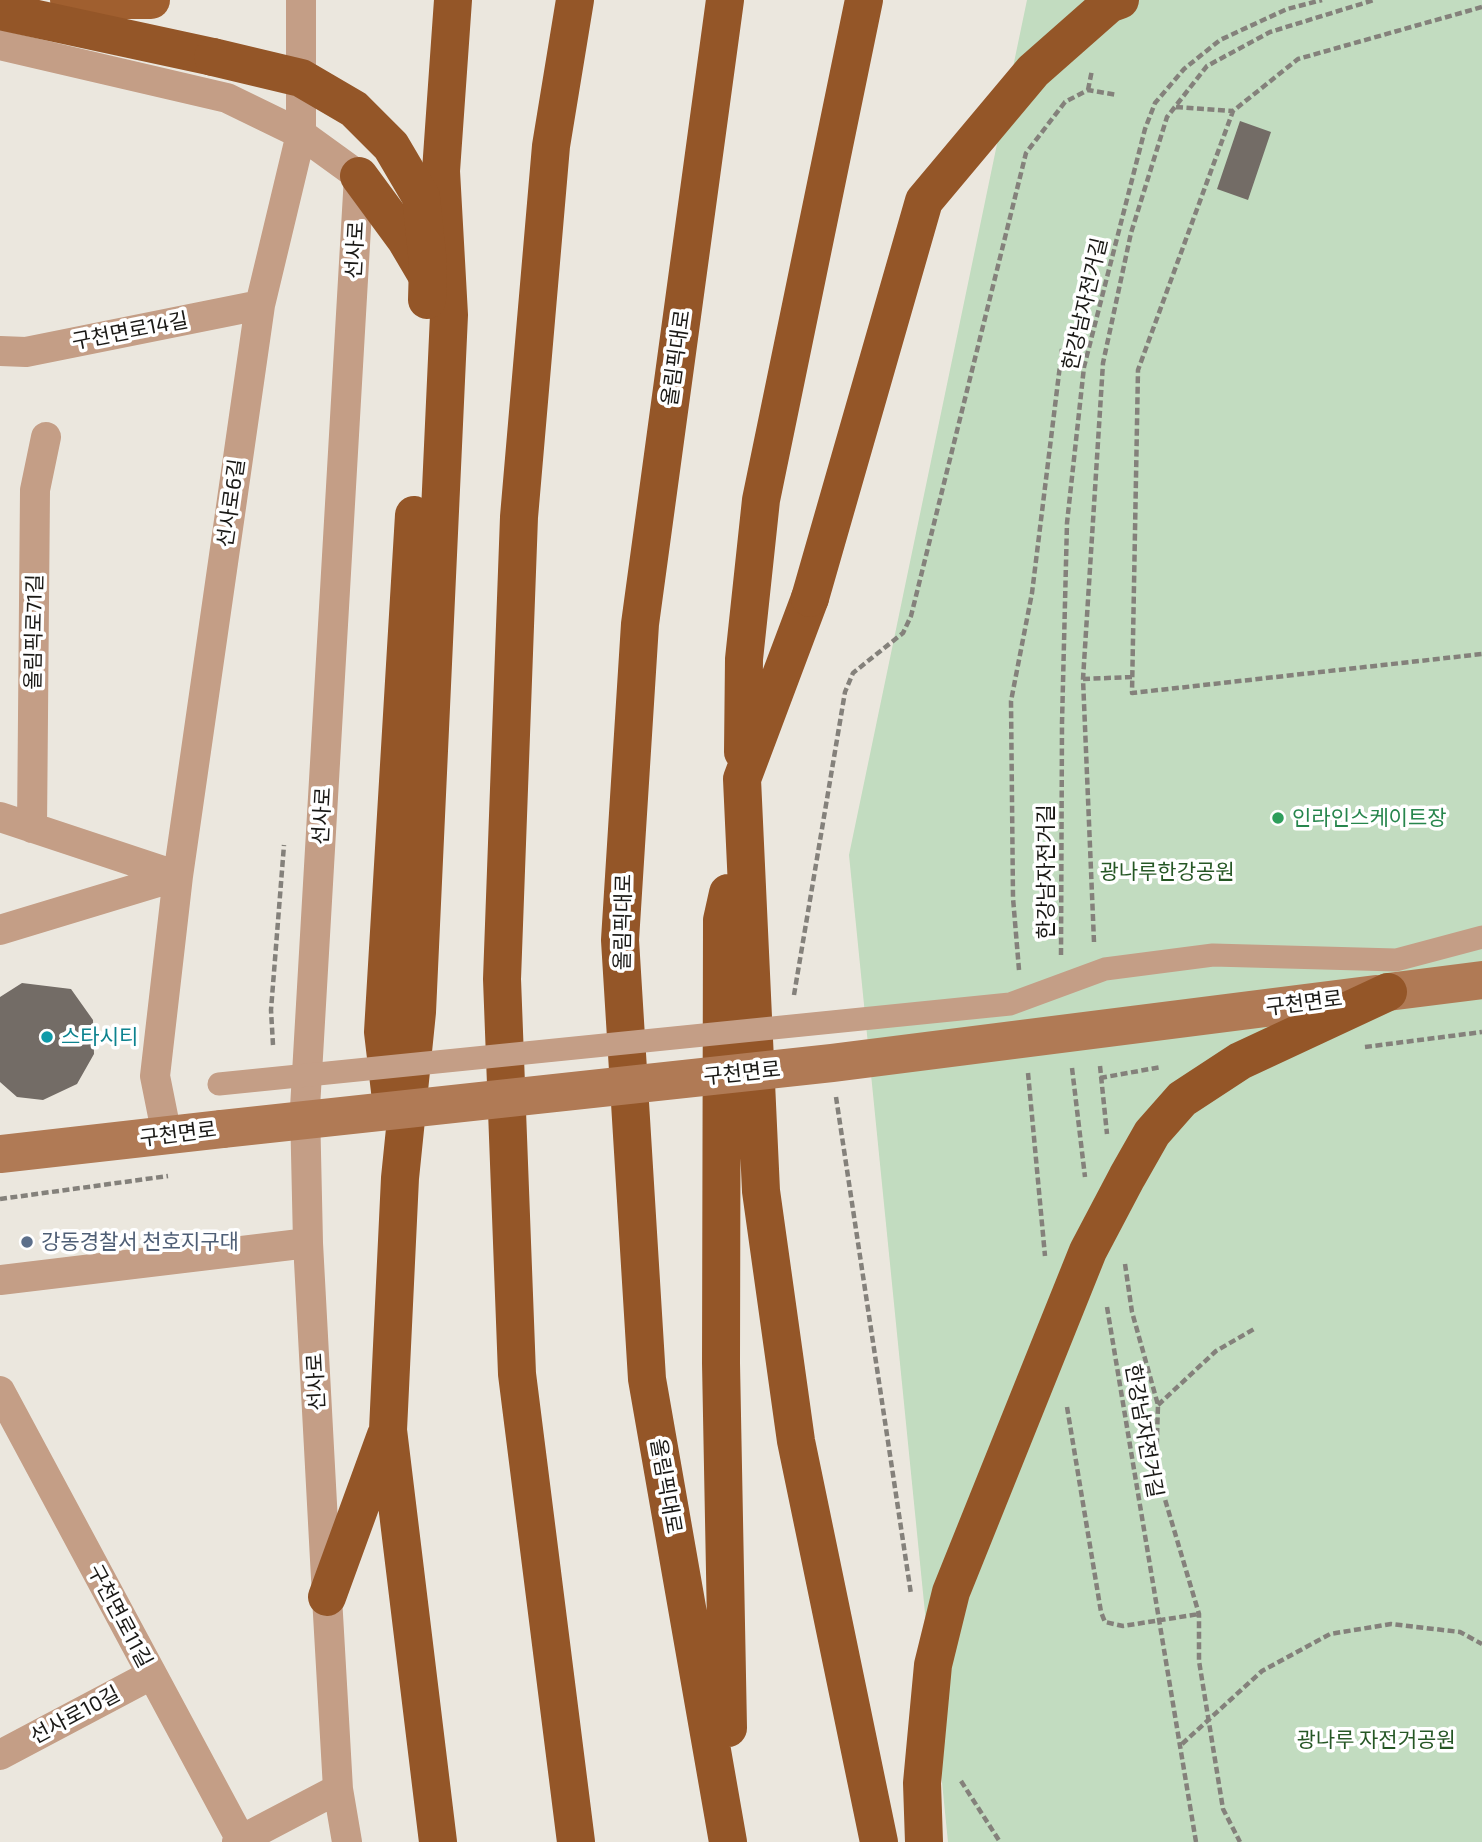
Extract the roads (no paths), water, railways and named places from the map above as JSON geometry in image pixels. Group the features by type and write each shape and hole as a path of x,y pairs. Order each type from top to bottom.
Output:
{"highway":[{"path":"438,1842 388,1430 400,1178 383,1032 438,308 441,171 453,0"},
{"path":"575,0 551,146 519,517 502,979 517,1374 576,1842"},
{"name":"올림픽대로","path":"724,0 640,624 620,940 647,1379 729,1842"},
{"path":"864,0 761,500 744,659 742,779 761,1191 796,1441 879,1842"},
{"path":"742,779 810,598 924,201 1033,71 1109,4 1120,0"},
{"path":"0,11 301,78 354,109 391,146 421,197 428,264 438,308"},
{"path":"359,176 407,240 438,308"},
{"path":"729,1842 721,1363 722,920 743,824"},
{"path":"924,1842 922,1783 933,1665 951,1592 1088,1251 1127,1177 1152,1133 1182,1099 1240,1061 1388,992"},
{"path":"327,1597 388,1430"}],"main road":[{"path":"69,0 151,0"},
{"name":"구천면로","path":"0,1154 832,1063 1482,980"}],"street":[{"name":"선사로6길","path":"167,1136 155,1076 178,876 260,305 301,134 301,0"},
{"path":"0,45 227,97 301,134 359,176"},
{"name":"선사로","path":"347,1842 338,1789 327,1597 308,1243 305,1108 359,176"},
{"name":"구천면로14길","path":"0,351 26,352 260,305"},
{"name":"올림픽로71길","path":"32,828 35,490 46,437"},
{"path":"0,817 178,876"},
{"path":"0,930 178,876"},
{"path":"219,1084 1010,1004 1105,969 1213,955 1396,960 1482,937"},
{"path":"0,1280 308,1243"},
{"name":"구천면로11길","path":"0,1391 239,1841"},
{"name":"선사로10길","path":"0,1755 151,1675"},
{"path":"239,1841 338,1789"}],"place":[{"name":"인라인스케이트장","path":"1278,818"},
{"name":"스타시티","path":"47,1037"},
{"name":"강동경찰서 천호지구대","path":"27,1242"}],"park label":[{"name":"광나루한강공원","path":"1167,872"},
{"name":"광나루 자전거공원","path":"1376,1740"}]}
